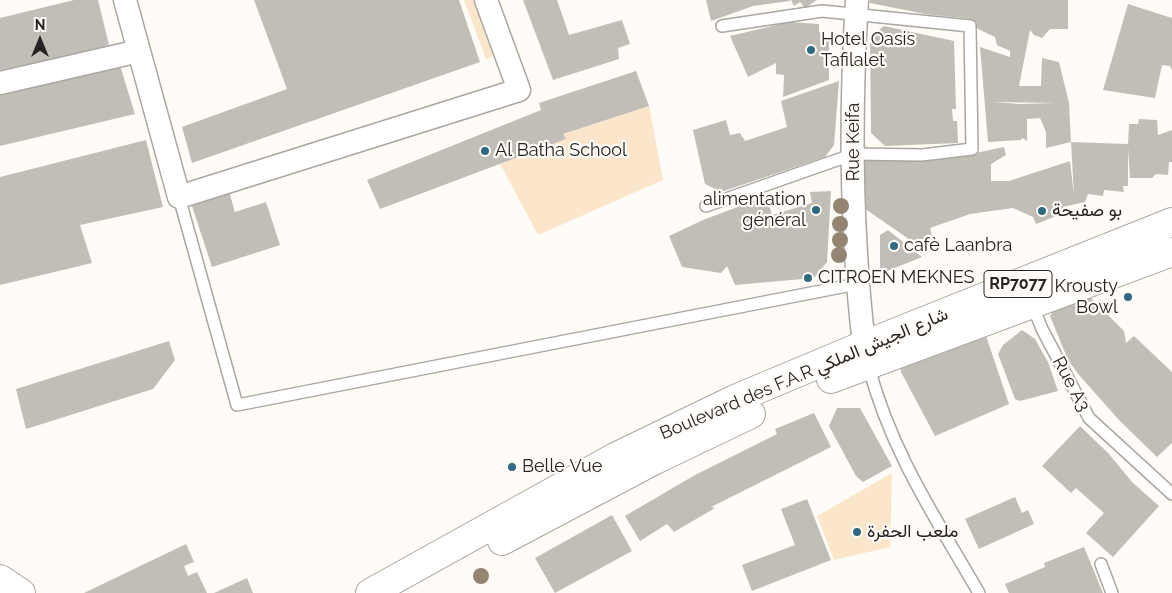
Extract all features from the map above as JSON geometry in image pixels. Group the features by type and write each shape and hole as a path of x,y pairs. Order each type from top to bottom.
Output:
{"main road":[{"name":"Boulevard des F.A.R شارع الجيش الملكي","path":"406,593 468,558 655,460 866,355 1172,222"},
{"name":"Boulevard des F.A.R شارع الجيش الملكي","path":"370,593 615,457 735,400 866,355 1032,304 1172,252"},
{"path":"0,579 21,593"}],"street":[{"path":"125,0 179,197 519,90 486,0"},
{"name":"Rue Keifa","path":"857,7 854,154 857,284 866,355"},
{"path":"0,83 139,50"}],"lane":[{"path":"706,206 854,154 922,155 972,150 970,26 857,7 722,26"},
{"path":"179,197 237,405 857,284"},
{"name":"Rue A3","path":"1032,304 1042,329 1089,418 1172,494"},
{"path":"866,355 877,400 902,459 979,593"},
{"path":"1101,564 1112,593"}],"shaded area":[{"path":"464,0 476,0 496,55 486,59"},
{"path":"649,106 663,180 538,235 500,164 566,139 563,134"},
{"name":"ملعب الحفرة","path":"892,473 890,547 834,560 817,516"}],"building":[{"path":"74,0 98,0 109,45 0,73 0,18"},
{"path":"254,0 459,0 480,62 192,163 182,127 287,89"},
{"path":"523,0 557,0 569,35 622,20 630,44 618,48 619,59 553,80"},
{"path":"706,0 790,1 753,6 711,21"},
{"path":"791,0 817,0 805,8 800,2 794,6"},
{"path":"870,0 1068,0 1068,29 1050,29 1042,38 1034,35 1030,30 1019,86 1041,86 1042,58 1059,62 1069,103 1071,142 1046,148 1046,132 1040,118 1027,119 1027,141 1022,138 1021,140 988,142 980,47 1010,57 1010,51 997,45 995,37 978,29 971,19 925,14 870,3","holes":["992,102 1056,103 1021,104"]},
{"path":"1128,4 1172,18 1172,70 1170,66 1162,65 1155,98 1103,90"},
{"path":"789,22 819,24 819,32 829,38 829,80 783,97 784,75 776,74 776,63 748,77 730,36"},
{"path":"884,26 954,41 956,109 952,109 953,121 957,121 958,143 885,146 871,133 870,37"},
{"path":"118,59 135,114 0,146 0,89"},
{"name":"Al Batha School","path":"636,71 649,106 563,134 566,139 380,209 367,180 541,110 539,103"},
{"path":"839,81 834,145 825,157 721,192 705,184 693,130 726,120 730,135 740,133 745,141 787,127 781,101"},
{"path":"1139,119 1157,120 1158,135 1172,130 1172,162 1169,162 1168,175 1156,174 1152,178 1130,178 1128,148 1128,186 1123,186 1124,192 1104,190 1103,196 1088,194 1085,202 1063,207 1064,213 1036,224 1033,217 1013,208 970,214 930,228 932,236 913,242 861,206 858,161 957,157 1004,147 1006,155 991,164 991,181 1009,181 1070,161 1074,196 1071,142 1128,144 1129,124 1138,124"},
{"path":"146,140 163,207 80,225 92,263 0,285 0,177"},
{"path":"228,188 235,212 266,202 280,245 212,267 190,200"},
{"path":"831,191 827,262 814,278 735,285 727,266 721,273 682,267 669,236 703,220 767,196 772,215 812,203 810,192"},
{"name":"cafè Laanbra","path":"888,230 922,257 880,274 880,235"},
{"path":"1086,293 1124,331 1126,343 1134,336 1172,372 1172,443 1157,457 1119,420 1068,360 1050,316 1058,302"},
{"path":"984,330 1009,404 935,436 901,372 900,360"},
{"path":"1022,330 1035,339 1048,362 1058,391 1020,401 1015,399 998,354 1003,345"},
{"path":"169,341 175,360 153,389 26,429 16,389"},
{"path":"837,408 860,408 892,466 863,482 856,476 829,426"},
{"path":"814,413 831,447 711,507 715,508 674,532 667,524 640,541 625,516 695,475 777,434 775,429"},
{"path":"1080,426 1109,454 1132,482 1159,506 1113,557 1086,533 1104,513 1076,488 1071,493 1042,466"},
{"path":"1015,497 1022,513 1028,510 1034,524 979,549 965,519"},
{"path":"807,499 831,560 752,591 742,565 795,545 781,509"},
{"path":"612,515 632,551 555,593 535,558"},
{"path":"186,544 194,562 184,566 188,576 197,572 207,593 84,593"},
{"path":"1084,547 1103,593 1009,593 1005,584 1045,567 1044,563"},
{"path":"247,578 253,593 214,593"}],"place":[{"name":"Hotel Oasis Tafilalet","path":"811,50"},
{"name":"Al Batha School","path":"485,151"},
{"name":"alimentation général","path":"816,210"},
{"name":"بو صفيحة","path":"1042,211"},
{"name":"cafè Laanbra","path":"894,246"},
{"name":"CITROEN MEKNES","path":"808,278"},
{"name":"Krousty Bowl","path":"1128,297"},
{"name":"Belle Vue","path":"512,467"},
{"name":"ملعب الحفرة","path":"857,532"}]}
